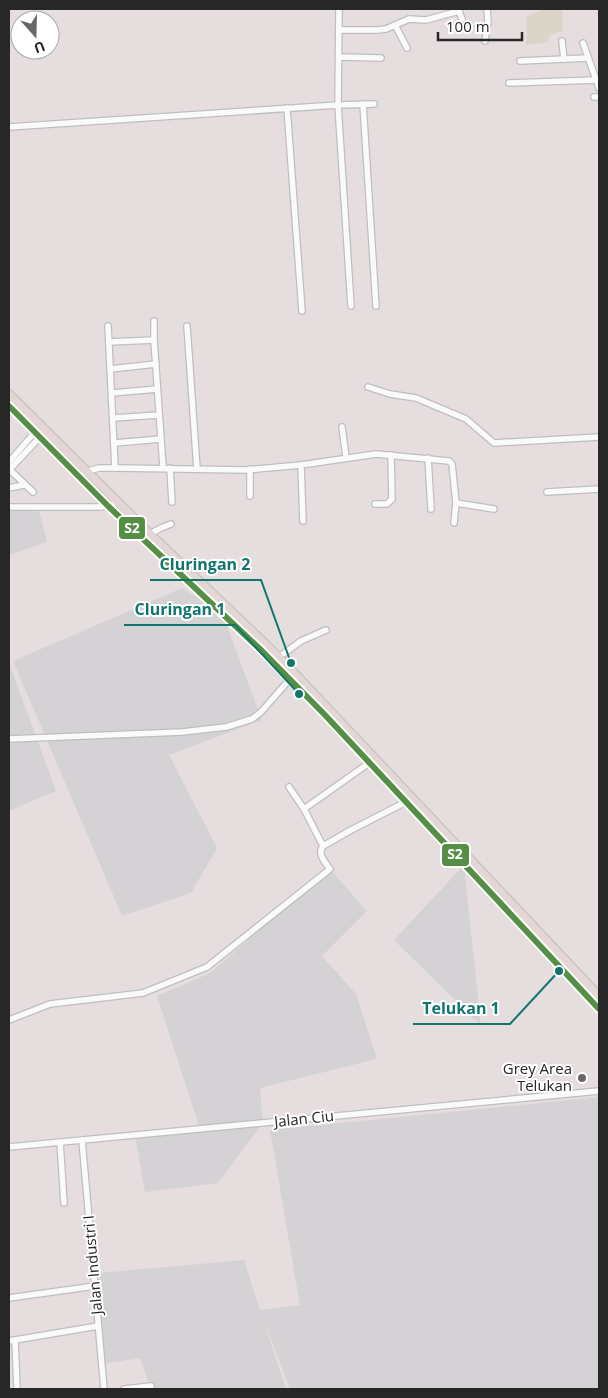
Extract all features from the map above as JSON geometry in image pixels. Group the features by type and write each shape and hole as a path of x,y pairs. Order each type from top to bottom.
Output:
{"main road":[{"path":"9,394 117,502 279,657 369,763 551,957 599,996"},
{"path":"9,406 108,506 290,679 313,697"},
{"path":"327,713 557,951 599,1008"},
{"path":"551,957 557,951"}],"street":[{"path":"339,9 338,105 351,306"},
{"path":"485,41 488,22 487,9"},
{"path":"339,30 378,30 411,18 426,20 459,10 462,19"},
{"path":"395,25 407,48"},
{"path":"562,41 564,59"},
{"path":"583,43 599,88"},
{"path":"339,57 380,58"},
{"path":"520,61 588,58"},
{"path":"508,83 597,80"},
{"path":"363,104 376,306"},
{"path":"9,128 287,108 374,104"},
{"path":"287,108 302,311"},
{"path":"154,321 163,467"},
{"path":"108,326 115,468"},
{"path":"187,326 197,468"},
{"path":"109,342 154,340"},
{"path":"110,369 156,364"},
{"path":"368,387 390,394 416,398 466,419 494,443 599,436"},
{"path":"112,393 157,389"},
{"path":"113,418 159,415"},
{"path":"342,427 346,457"},
{"path":"33,492 24,485 9,467 38,435"},
{"path":"115,443 161,438"},
{"path":"79,476 87,470 115,468 250,469 302,465 376,454 428,458 451,462 456,503 454,523"},
{"path":"375,504 387,504 392,499 391,454"},
{"path":"428,458 431,509"},
{"path":"302,465 303,521"},
{"path":"170,468 172,502"},
{"path":"250,469 250,496"},
{"path":"9,488 24,485"},
{"path":"547,492 599,489"},
{"path":"9,507 88,508 108,506 117,502"},
{"path":"456,503 494,509"},
{"path":"150,534 171,524"},
{"path":"279,657 302,641 326,630"},
{"path":"9,739 182,732 226,727 246,722 257,716 290,679"},
{"path":"304,809 369,763"},
{"path":"289,787 304,809 323,846"},
{"path":"9,1020 50,1004 143,993 207,967 330,869 320,855 323,846 406,802"},
{"name":"Jalan Ciu","path":"9,1147 599,1091"},
{"name":"Jalan Industri I","path":"82,1140 104,1389"},
{"path":"60,1142 64,1204"},
{"path":"9,1298 95,1286"},
{"path":"17,1389 12,1340 98,1326"},
{"path":"124,1389 151,1386"}],"shaded area":[{"path":"543,9 562,9 563,31 550,35 549,40 545,43 526,45 527,17"},
{"path":"9,507 38,507 47,542 9,555"},
{"path":"182,588 222,613 262,720 169,755 217,848 191,893 122,916 13,661"},
{"path":"9,663 56,791 9,811"},
{"path":"464,865 481,1026 394,940"},
{"path":"330,869 367,911 322,956 356,994 377,1059 260,1088 263,1123 218,1183 145,1192 135,1135 200,1129 157,996 210,973"},
{"path":"599,1097 599,1389 290,1389 264,1321 286,1389 151,1389 140,1358 102,1364 99,1273 244,1260 260,1310 300,1305 270,1130"}],"transit line":[{"name":"S2","path":"9,406 108,506 262,651 325,715 599,1009"}],"place":[{"name":"Cluringan 2","path":"291,663"},
{"name":"Cluringan 1","path":"299,694"},
{"name":"Telukan 1","path":"559,971"},
{"name":"Grey Area Telukan","path":"582,1078"}]}
